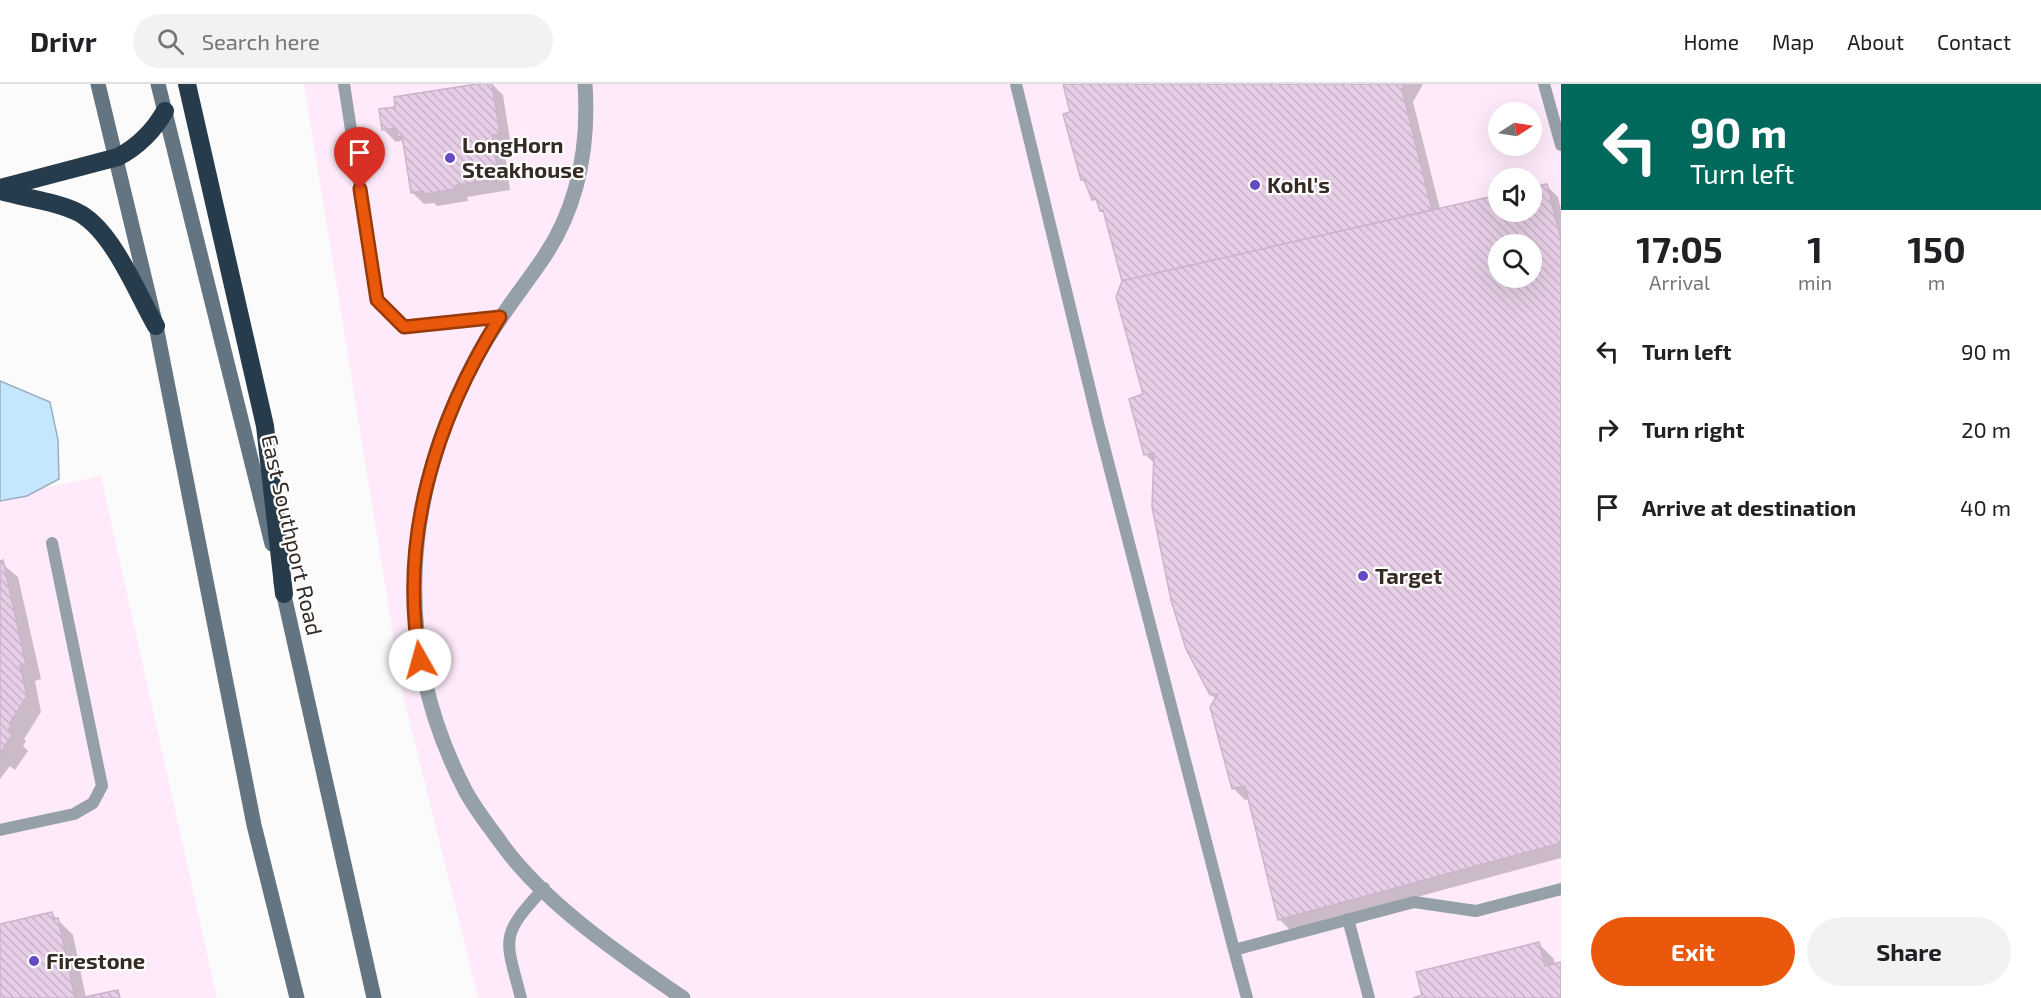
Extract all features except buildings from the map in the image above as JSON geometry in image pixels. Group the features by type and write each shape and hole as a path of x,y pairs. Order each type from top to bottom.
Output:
{"highway":[{"path":"187,84 265,426 284,594"},
{"path":"0,190 118,157 134,148 149,135 165,111"},
{"path":"0,190 64,207 80,213 95,225 108,241 156,326"}],"main road":[{"path":"98,84 118,157 156,326 254,825 297,998"},
{"name":"East Southport Road","path":"158,84 284,594 374,998"}],"street":[{"path":"585,84 586,135 582,166 571,200 546,254 500,317 456,396 432,465 417,530 415,626 427,694 455,769 490,829 544,888 621,956 683,998"}],"lane":[{"path":"344,84 377,300 404,327 500,317"},
{"path":"1016,84 1099,427 1247,998"},
{"path":"1544,84 1561,145"},
{"path":"0,830 74,814 93,804 102,786 52,543"},
{"path":"521,998 507,944 516,919 544,888"},
{"path":"1234,950 1414,902 1476,911 1561,889"},
{"path":"1348,919 1369,998"}],"shaded area":[{"path":"304,84 1561,84 1561,998 478,998 402,690"},
{"path":"101,476 217,998 0,998 0,497"}],"water":[{"path":"0,381 50,402 58,440 59,479 27,496 0,501"}],"place":[{"name":"LongHorn Steakhouse","path":"450,158"},
{"name":"Kohl's","path":"1255,185"},
{"name":"Target","path":"1363,576"},
{"name":"Firestone","path":"34,961"}],"route":[{"path":"360,189 377,300 404,327 500,317 479,351 456,396 439,439 422,502 417,530 414,579 415,626 420,660"}]}
